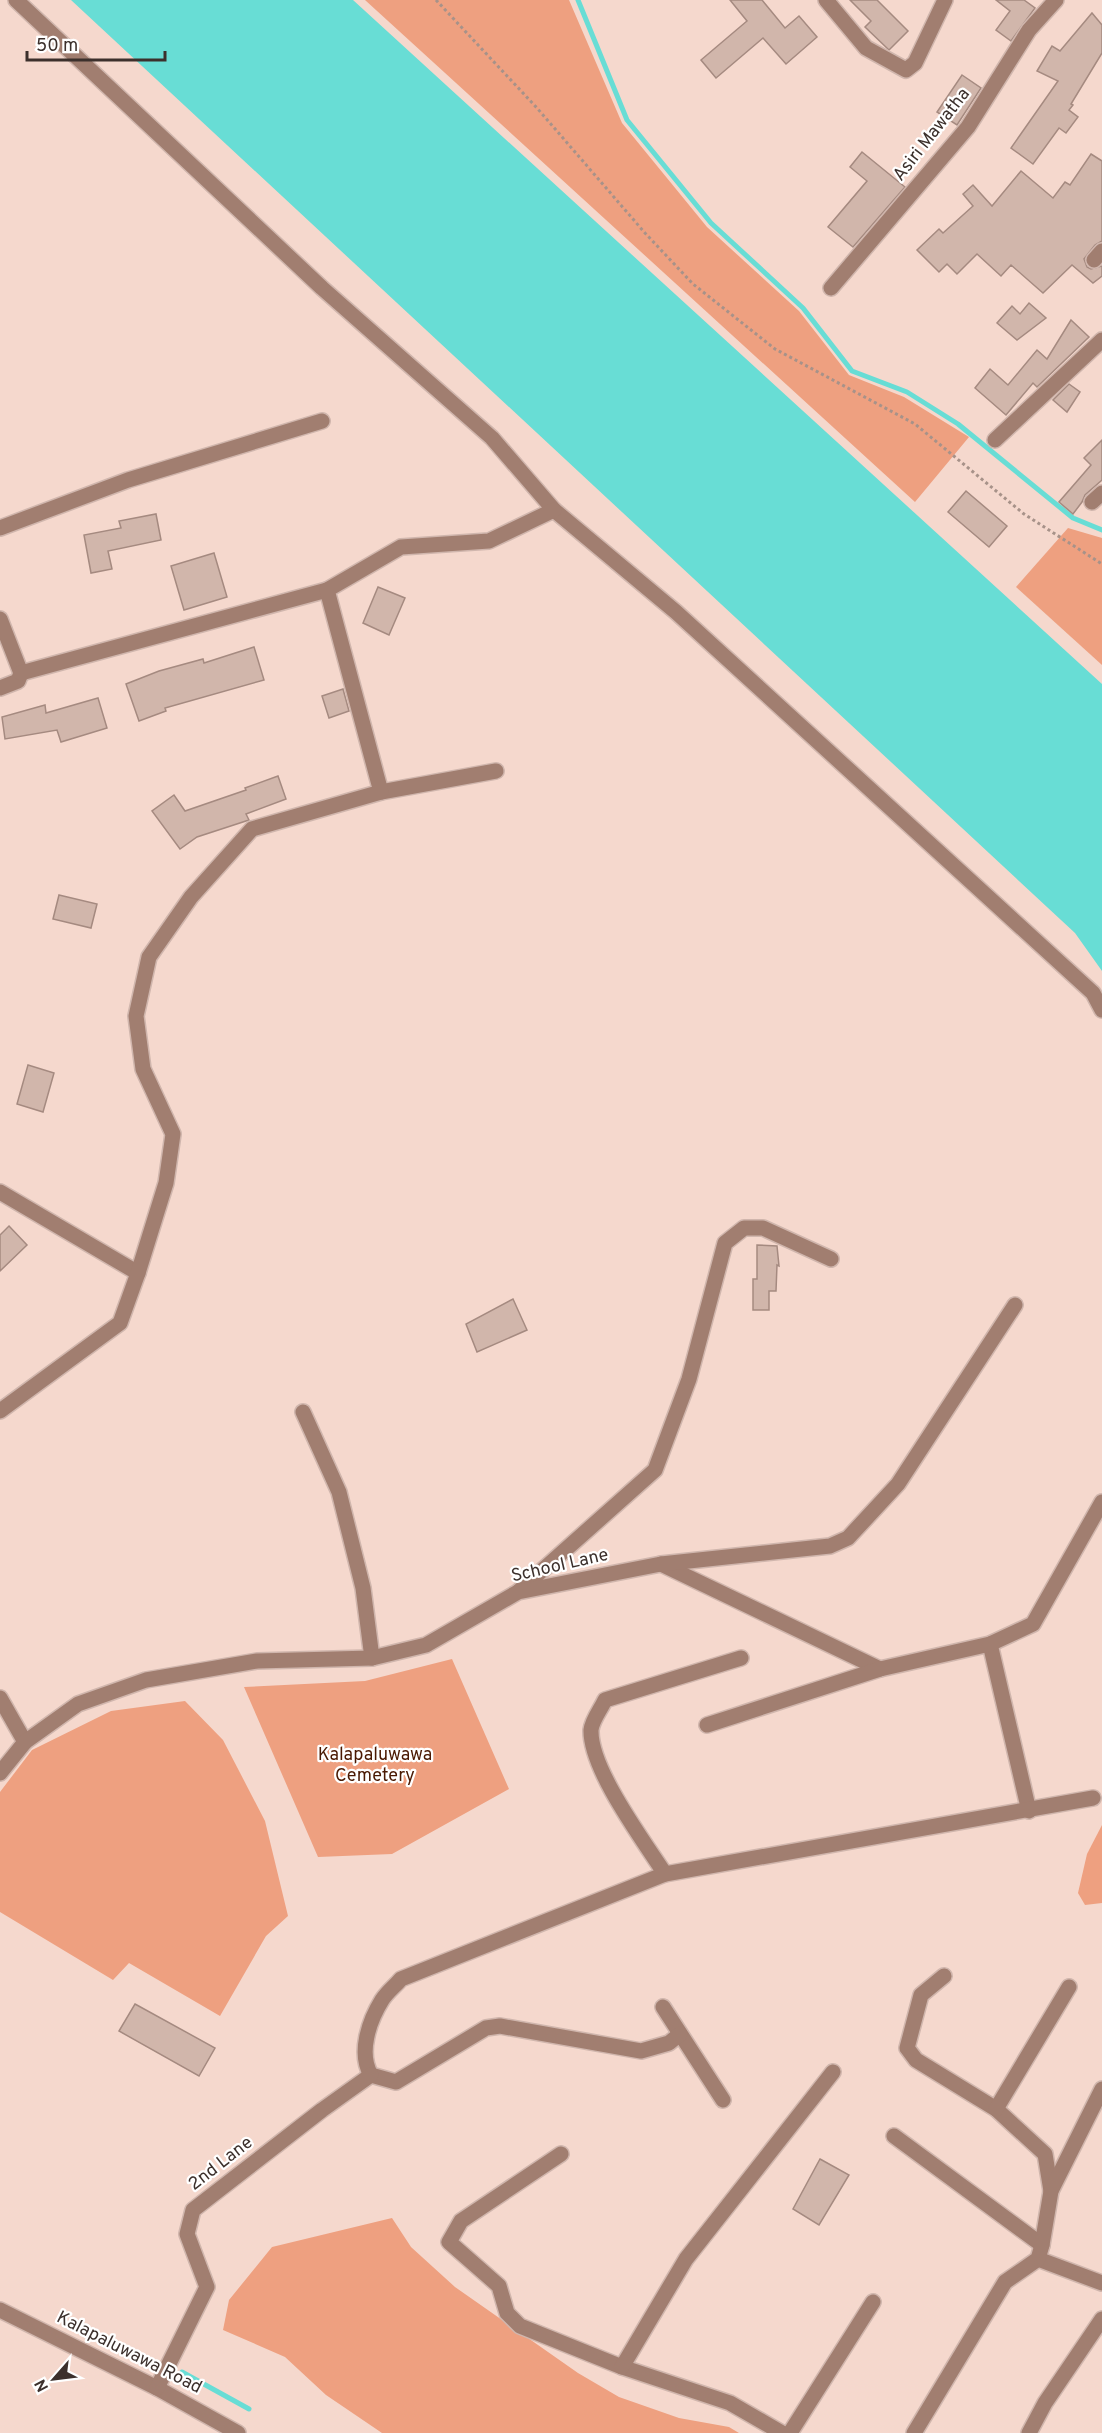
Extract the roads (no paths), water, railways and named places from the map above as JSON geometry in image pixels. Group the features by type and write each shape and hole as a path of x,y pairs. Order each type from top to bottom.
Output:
{"street":[{"path":"16,0 322,288 492,438 554,510 676,612 1050,953 1093,993 1102,1010"},
{"path":"826,0 866,48 906,70 915,63 945,0"},
{"name":"Asiri Mawatha","path":"831,288 968,127 1029,30 1056,0"},
{"path":"995,440 1102,340"},
{"path":"0,528 128,480 322,421"},
{"path":"21,673 327,590 401,547 489,541 554,510"},
{"path":"327,590 381,792"},
{"path":"0,619 21,673 18,681 0,688"},
{"path":"0,1411 120,1323 166,1183 173,1134 143,1069 136,1016 148,957 191,897 252,829 381,792 496,771"},
{"path":"0,1192 138,1273"},
{"path":"518,1592 656,1470 689,1379 725,1243 744,1228 763,1228 831,1259"},
{"name":"School Lane","path":"0,1773 25,1742 78,1704 146,1680 257,1661 372,1658 426,1645 518,1592 661,1564 830,1546 848,1538 898,1484 1015,1305"},
{"path":"303,1412 339,1492 363,1588 372,1658"},
{"path":"707,1725 880,1669 990,1644 1033,1624 1102,1502"},
{"path":"661,1564 880,1669"},
{"path":"990,1644 1029,1811"},
{"path":"665,1874 620,1804 592,1748 591,1726 605,1700 741,1658"},
{"path":"0,1698 25,1742"},
{"path":"680,2034 669,2043 641,2051 500,2026 486,2028 396,2082 371,2075 364,2064 367,2033 382,1999 401,1979 665,1874 1093,1798"},
{"path":"944,1976 921,1995 907,2048 916,2060 996,2109 1045,2154 1051,2191"},
{"path":"996,2109 1069,1987"},
{"path":"663,2007 723,2100"},
{"path":"622,2367 686,2259 833,2072"},
{"name":"2nd Lane","path":"157,2388 207,2287 187,2234 194,2210 322,2110 371,2075"},
{"path":"914,2433 1005,2282 1040,2252 1051,2191 1102,2089"},
{"path":"894,2136 1040,2252 1102,2283"},
{"path":"561,2154 461,2221 449,2242 499,2286 507,2313 520,2326 622,2367 730,2403 782,2433"},
{"path":"790,2433 873,2302"},
{"name":"Kalapaluwawa Road","path":"0,2310 157,2388 238,2433"},
{"path":"1029,2433 1045,2403 1102,2319"}],"water":[{"path":"71,0 353,0 1102,684 1102,971 1075,933"}],"waterway":[{"path":"578,0 627,120 711,223 803,308 852,371 907,392 958,424 1073,518 1102,530"},
{"path":"182,2372 249,2409"}],"park label":[{"name":"Kalapaluwawa Cemetery","path":"375,1765"}]}
